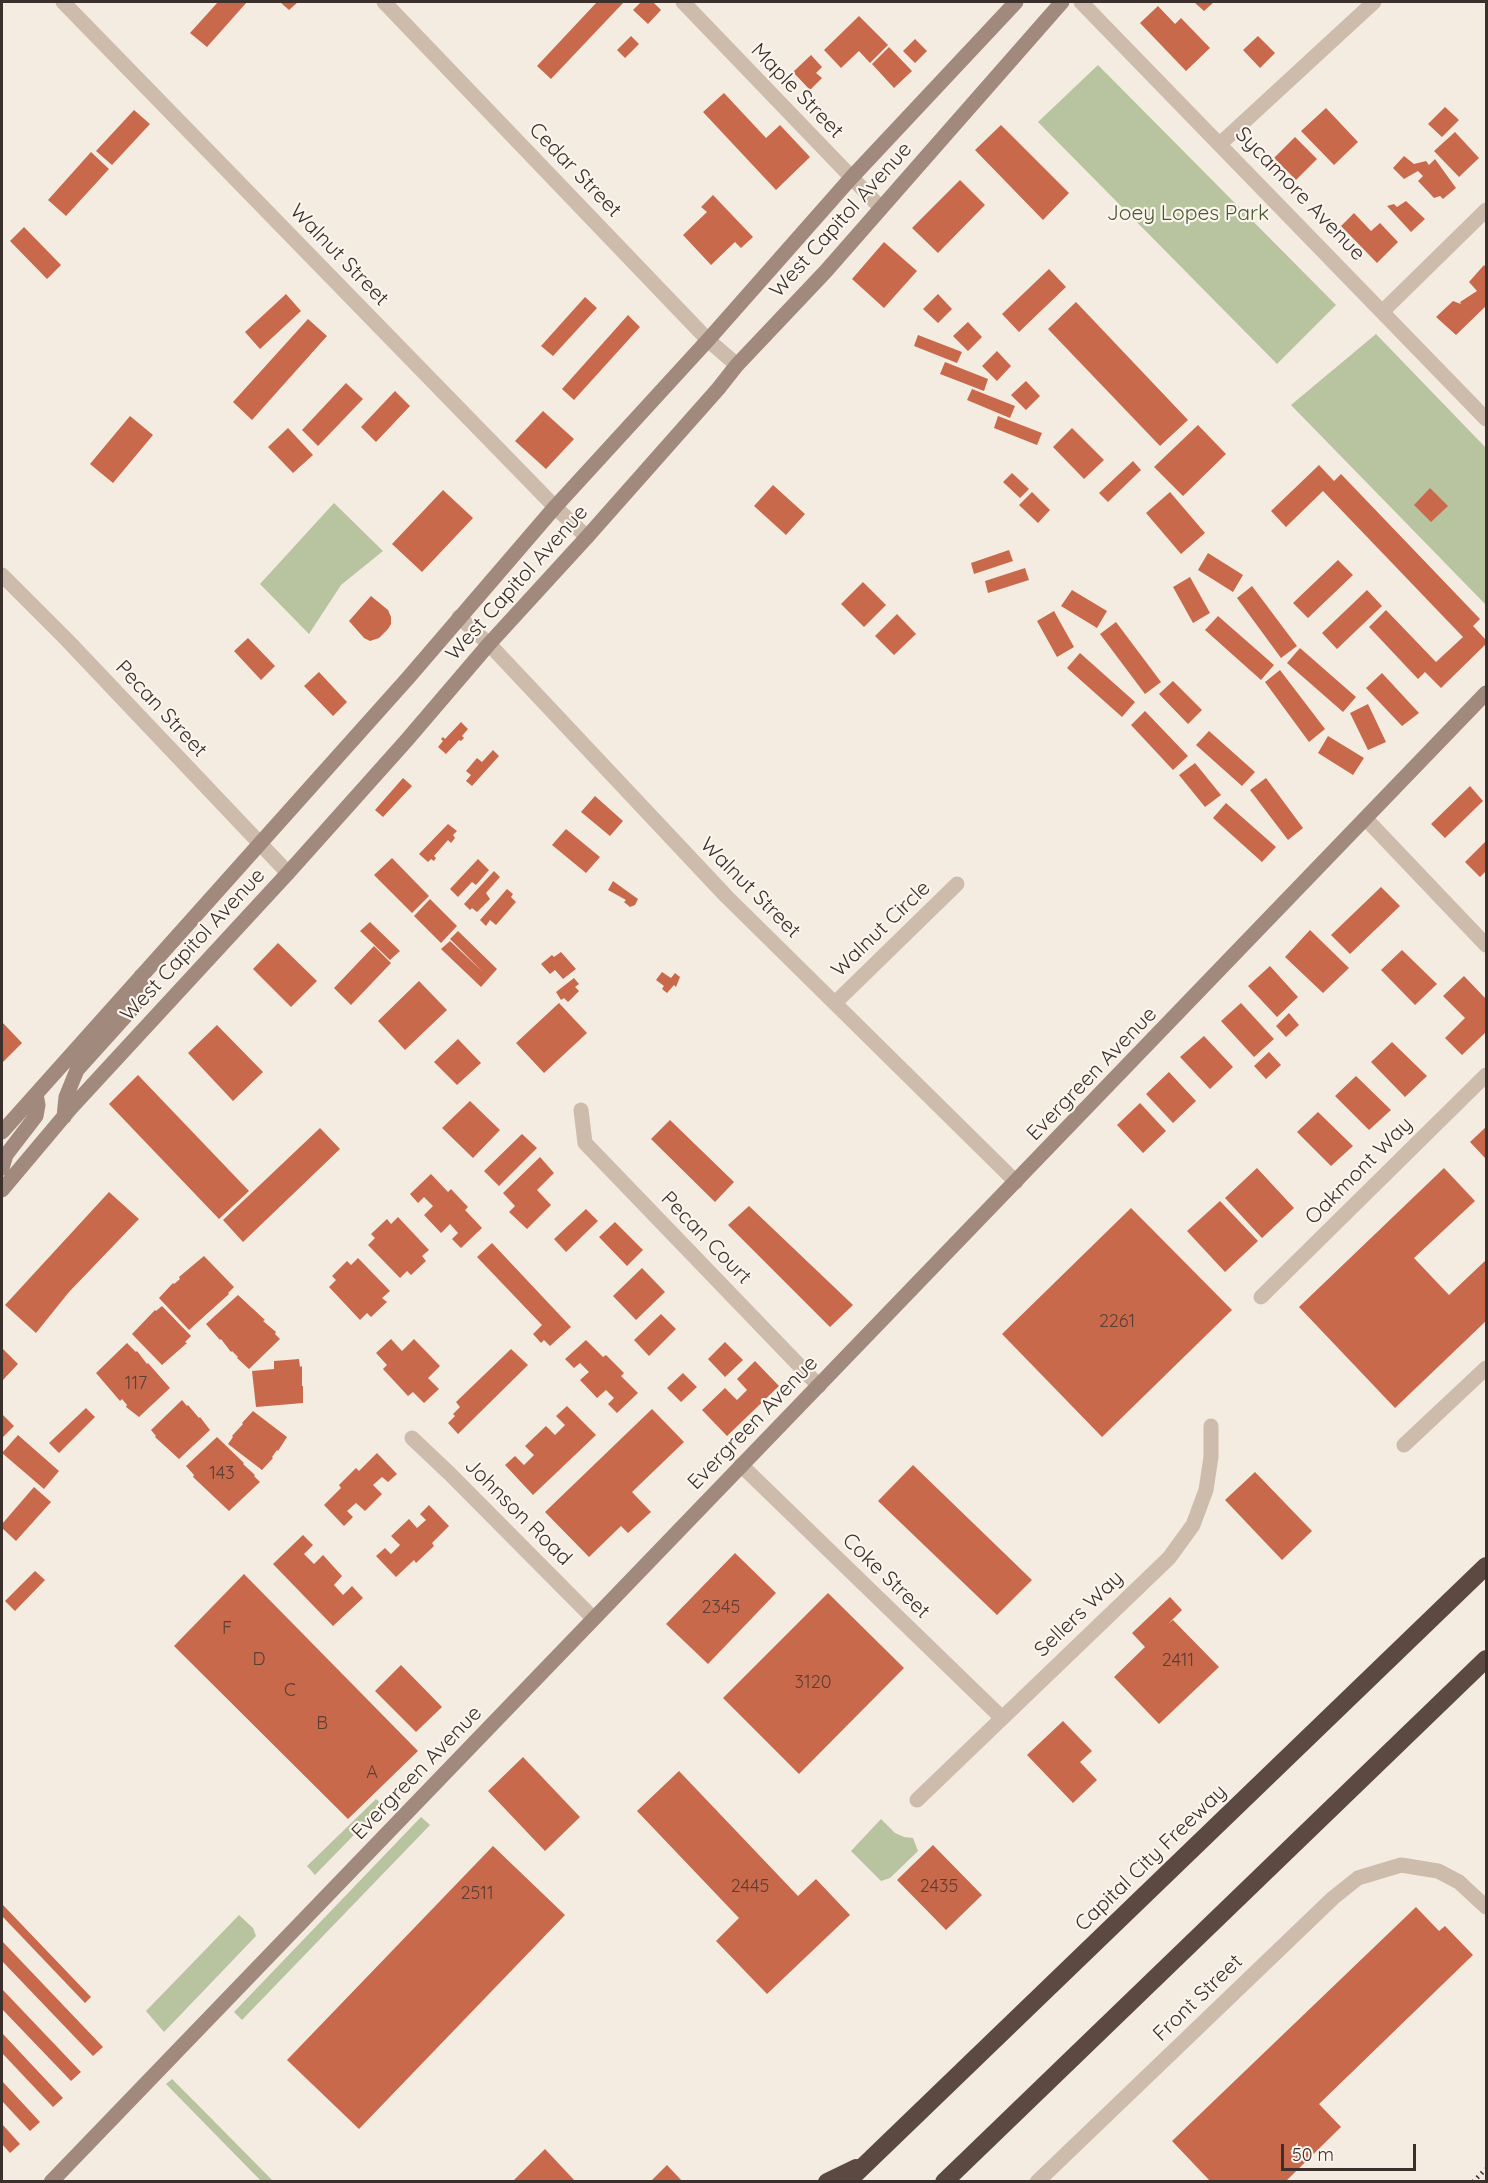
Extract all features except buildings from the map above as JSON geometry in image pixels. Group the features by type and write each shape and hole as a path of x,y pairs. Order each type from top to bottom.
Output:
{"highway":[{"name":"Capital City Freeway","path":"847,2181 1486,1566"},
{"path":"944,2181 1486,1659"},
{"path":"827,2181 866,2163"}],"main road":[{"name":"West Capitol Avenue","path":"2,1132 408,678 555,507 708,340 851,178 1016,2"},
{"name":"West Capitol Avenue","path":"2,1190 64,1117 406,741 737,365 826,272 1062,2"},
{"name":"Evergreen Avenue","path":"51,2181 1486,693"},
{"path":"64,1117 66,1096 77,1070 142,994 141,976"},
{"path":"2,1168 6,1155 36,1116 38,1105 36,1094"}],"street":[{"name":"Walnut Street","path":"63,2 555,507 587,537"},
{"name":"Cedar Street","path":"384,2 708,340 737,365"},
{"name":"Maple Street","path":"683,2 881,208"},
{"name":"Sycamore Avenue","path":"1081,2 1221,143 1486,418"},
{"path":"1221,143 1374,2"},
{"path":"1383,311 1486,210"},
{"name":"Pecan Street","path":"2,575 68,640 288,873"},
{"name":"Walnut Street","path":"459,618 489,644 726,896 1016,1182"},
{"path":"1366,819 1486,945"},
{"name":"Walnut Circle","path":"835,1003 957,884"},
{"name":"Oakmont Way","path":"1261,1297 1486,1075"},
{"name":"Pecan Court","path":"581,1110 585,1143 819,1386"},
{"path":"1404,1446 1486,1368"},
{"name":"Sellers Way","path":"917,1800 1169,1558 1193,1525 1206,1490 1211,1457 1211,1426"},
{"name":"Johnson Road","path":"412,1438 594,1618"},
{"name":"Coke Street","path":"741,1465 1002,1718"},
{"name":"Front Street","path":"1037,2181 1333,1898 1358,1878 1401,1865 1438,1871 1459,1882 1486,1907"}],"green space":[{"name":"Joey Lopes Park","path":"1098,65 1336,305 1277,364 1038,122"},
{"path":"1376,334 1486,448 1486,605 1291,405"},
{"path":"334,503 383,551 341,585 309,634 260,584"},
{"path":"376,1799 383,1805 315,1875 307,1866"},
{"path":"421,1817 430,1825 242,2020 234,2012"},
{"path":"881,1819 895,1833 913,1838 918,1851 890,1878 881,1881 851,1851"},
{"path":"239,1915 253,1928 256,1936 164,2032 146,2011"},
{"path":"172,2079 273,2181 261,2181 166,2084"}],"railway":[{"path":"1473,2182 1486,2169"}]}
